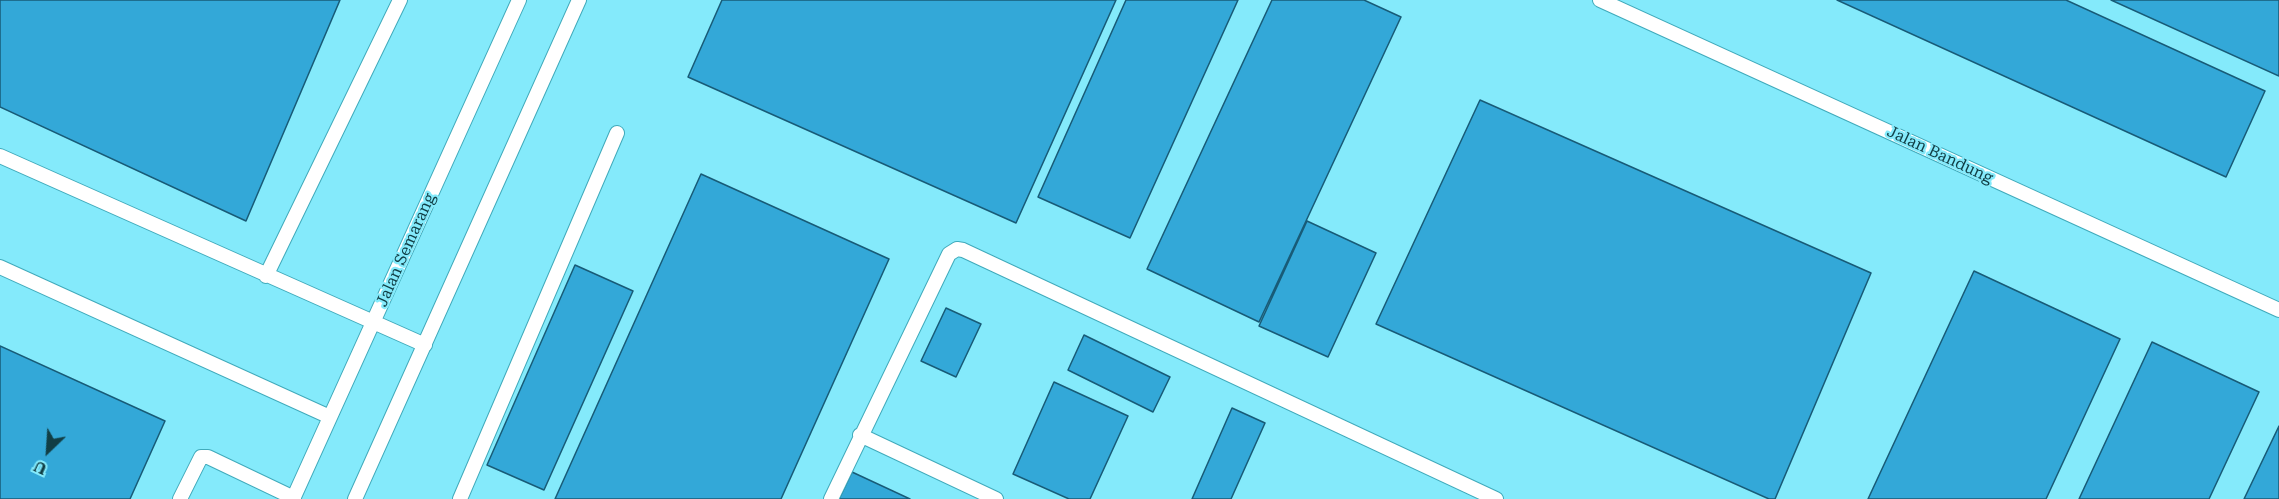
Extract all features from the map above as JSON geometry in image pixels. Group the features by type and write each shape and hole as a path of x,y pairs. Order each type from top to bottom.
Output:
{"lane":[{"path":"266,276 400,0"},
{"name":"Jalan Semarang","path":"293,498 519,0"},
{"path":"356,499 579,0"},
{"name":"Jalan Bandung","path":"1600,0 2279,310"},
{"path":"460,499 617,133"},
{"path":"0,156 425,345"},
{"path":"831,499 949,254 957,249 1496,499"},
{"path":"0,267 330,417"},
{"path":"860,435 996,499"},
{"path":"180,499 201,457 208,457 293,498"}],"building":[{"path":"0,0 340,0 246,221 0,107"},
{"path":"722,0 1116,0 1016,223 688,77"},
{"path":"1126,0 1238,0 1130,238 1038,197"},
{"path":"1272,0 1364,0 1401,17 1259,322 1147,269"},
{"path":"1837,0 2066,0 2265,91 2226,177"},
{"path":"2111,0 2279,0 2279,76"},
{"path":"1480,100 1871,273 1775,499 1769,499 1376,324"},
{"path":"701,174 889,259 781,499 555,499"},
{"path":"1307,221 1376,253 1328,357 1259,326"},
{"path":"575,265 633,291 544,490 487,465"},
{"path":"1974,271 2120,339 2046,499 1868,499"},
{"path":"946,308 981,324 956,377 921,361"},
{"path":"1084,335 1170,377 1153,412 1068,370"},
{"path":"2152,342 2259,392 2209,499 2079,499"},
{"path":"0,346 165,421 130,499 0,499"},
{"path":"1054,382 1128,416 1090,499 1069,499 1013,474"},
{"path":"1232,408 1265,423 1231,499 1192,499"},
{"path":"2279,426 2279,499 2244,499"},
{"path":"852,472 910,499 839,499"}]}
